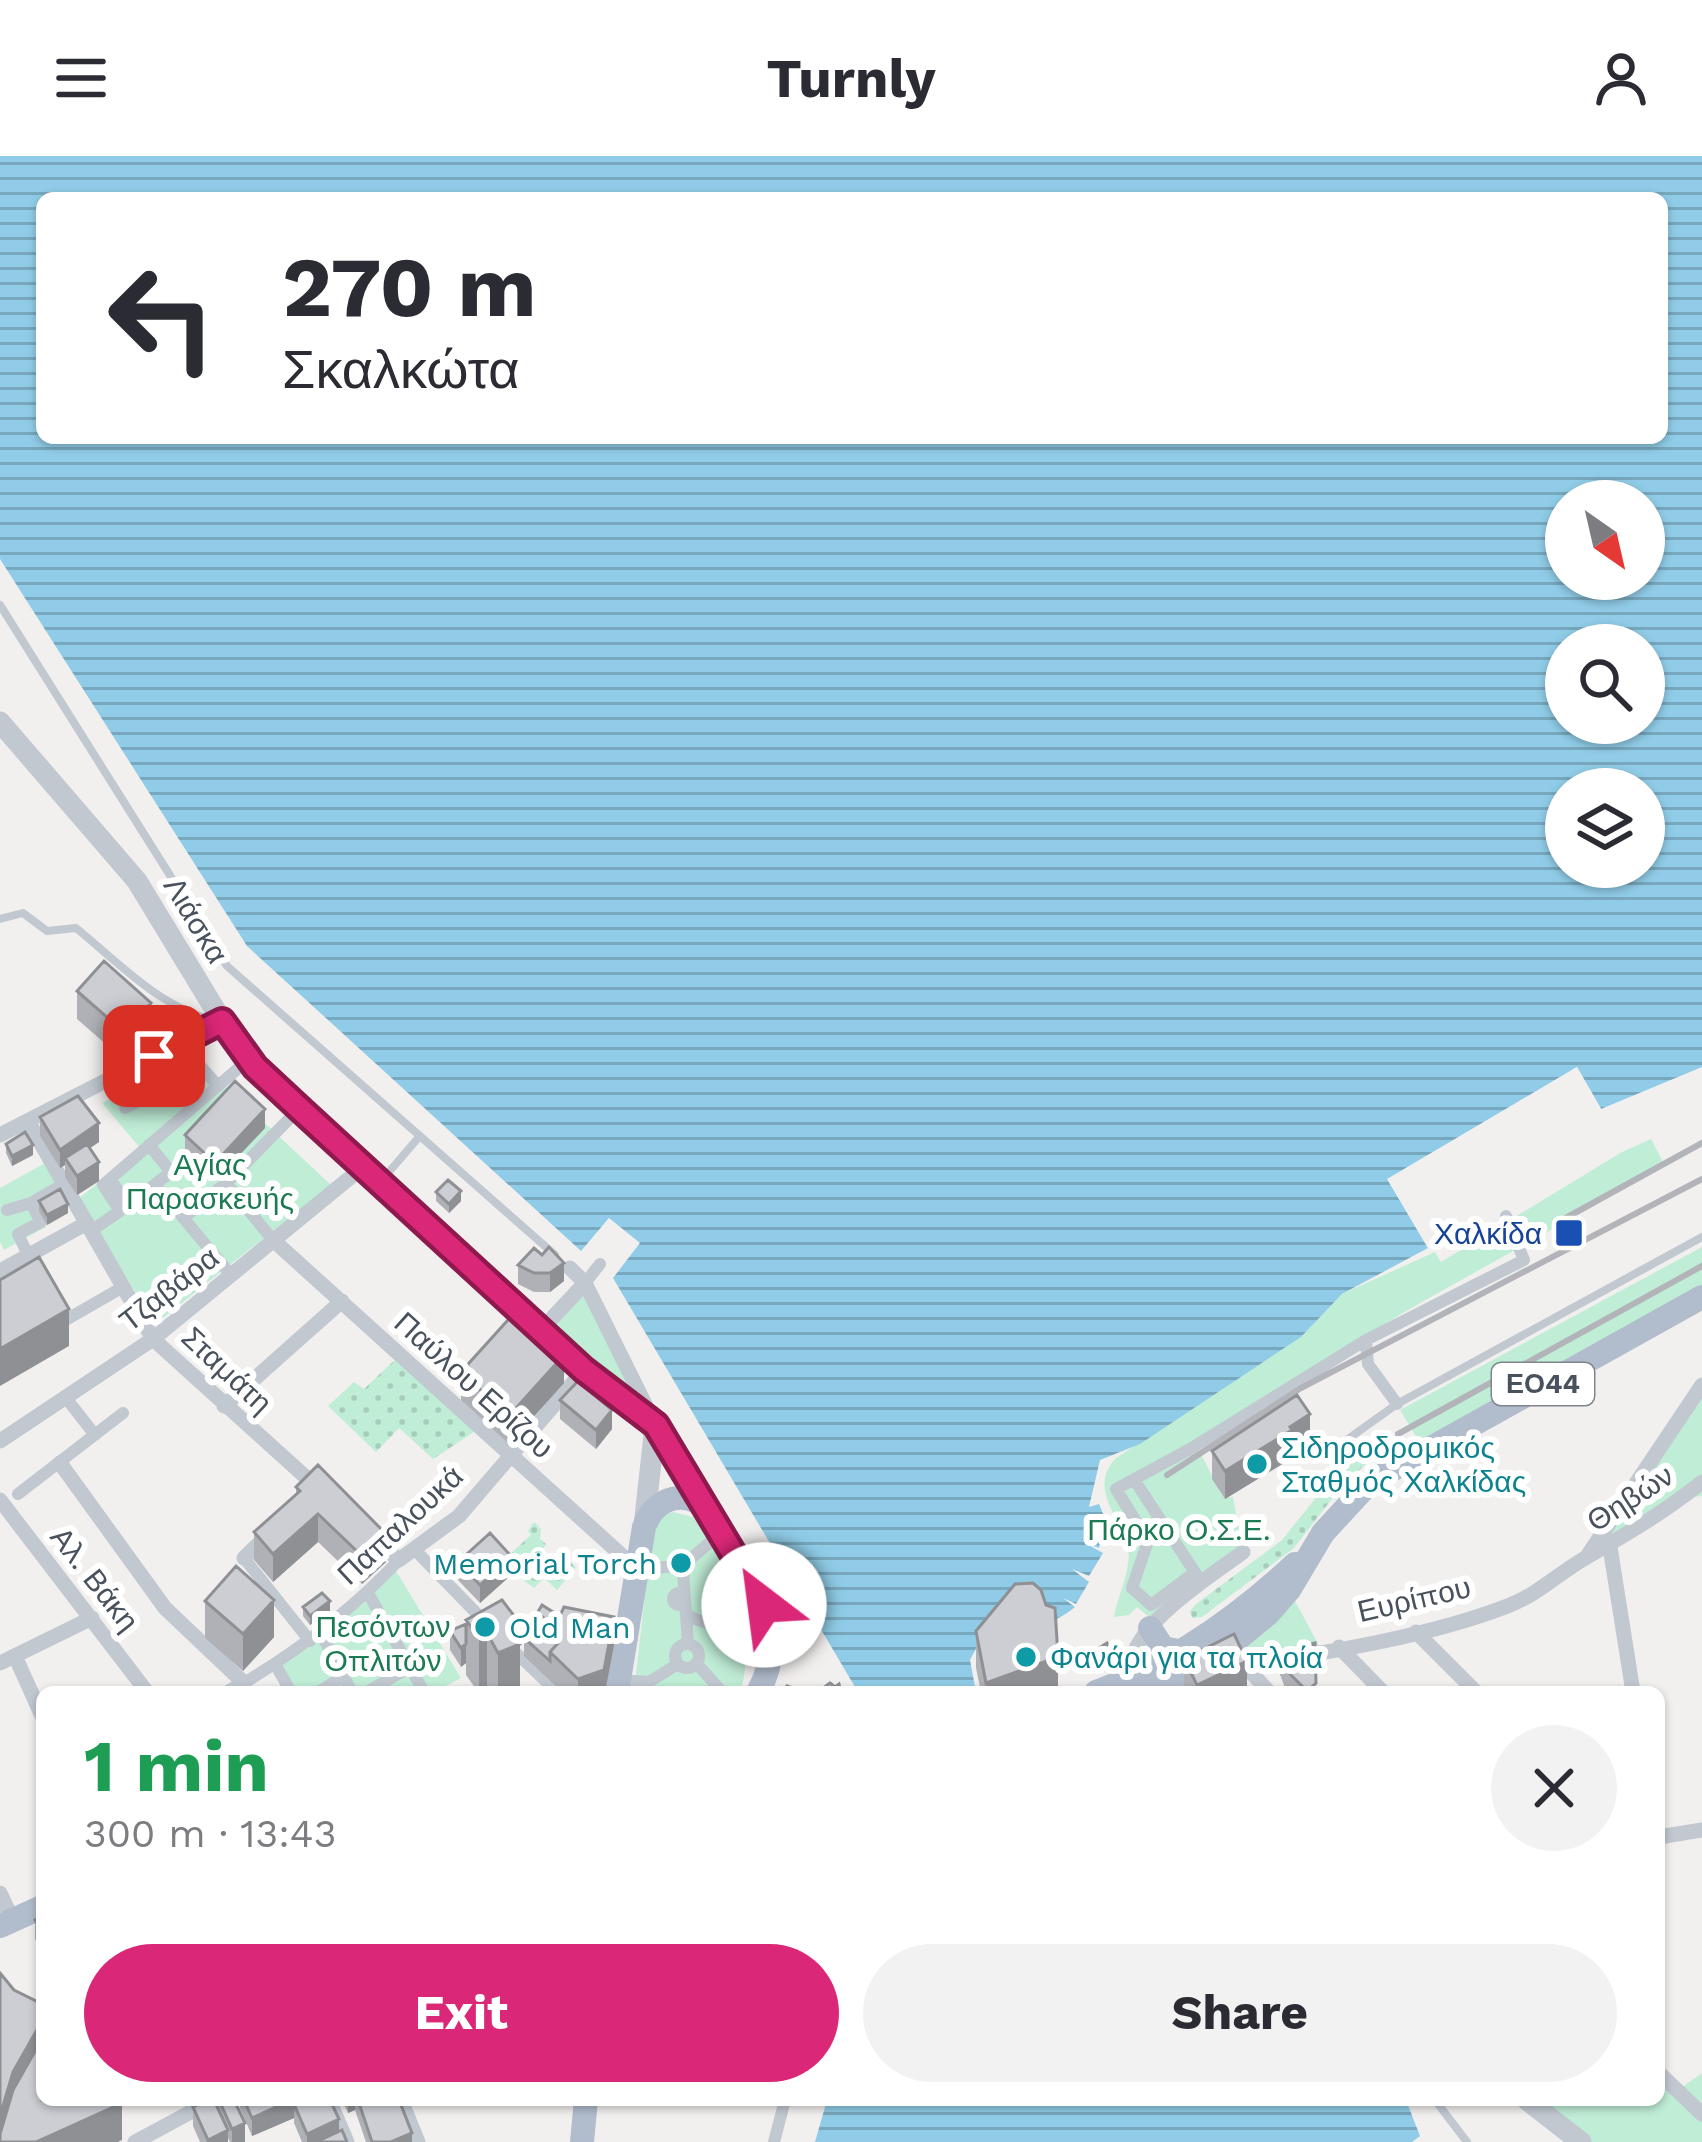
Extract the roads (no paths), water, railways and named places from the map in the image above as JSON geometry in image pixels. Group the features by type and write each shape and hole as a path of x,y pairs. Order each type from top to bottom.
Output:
{"main road":[{"name":"ΕΟ44","path":"1146,1686 1235,1654 1278,1604 1342,1510 1384,1472 1702,1298"},
{"path":"618,1686 644,1527 657,1506 674,1498 692,1498 717,1522"},
{"name":"Λιάσκα","path":"717,1522 764,1605 772,1641 766,1686"},
{"name":"ΕΟ44","path":"1142,1686 1178,1651 1247,1606 1316,1544"},
{"path":"1150,1628 1162,1648 1178,1651"},
{"path":"6,1923 36,1910"},
{"path":"582,2142 585,2106"}],"street":[{"name":"Λιάσκα","path":"0,722 137,881 248,1060 362,1167 384,1178 584,1370 656,1425 717,1522"},
{"path":"0,1135 222,1021"},
{"path":"0,1271 120,1210 103,1185 248,1060"},
{"path":"125,1108 202,1068 218,1086"},
{"path":"183,1218 226,1183 299,1108"},
{"name":"Σταμάτη","path":"28,1120 153,1339 333,1502"},
{"path":"110,1179 128,1205 171,1172 149,1145"},
{"name":"Τζαβάρα","path":"0,1441 153,1339 362,1167"},
{"path":"226,1183 274,1240"},
{"path":"155,1184 231,1275"},
{"path":"28,1255 7,1212 66,1187"},
{"path":"18,1234 41,1222 34,1209 66,1187"},
{"path":"1244,1552 1151,1605 1132,1588 1148,1541 1116,1489 1366,1340 1524,1260 1506,1216"},
{"name":"Παύλου Ερίζου","path":"274,1240 638,1570"},
{"path":"541,1330 600,1264"},
{"path":"570,1268 585,1283 656,1425 644,1527"},
{"path":"57,1325 123,1287"},
{"path":"224,1406 342,1301"},
{"path":"1366,1340 1368,1364 1397,1404"},
{"name":"Παπαλουκά","path":"240,1686 315,1637 399,1560 459,1516 584,1370"},
{"path":"1586,1557 1702,1385"},
{"path":"66,1397 95,1435"},
{"path":"19,1494 123,1413"},
{"path":"59,1463 164,1608 235,1686"},
{"path":"1135,1481 1199,1577"},
{"name":"Θηβών","path":"1586,1557 1610,1547 1702,1482"},
{"path":"302,1502 317,1488"},
{"path":"1682,1498 1702,1496"},
{"name":"Αλ. Βάκη","path":"0,1500 143,1686"},
{"path":"288,1516 244,1558 315,1637 349,1686"},
{"path":"688,1643 682,1566 717,1522"},
{"path":"366,1531 399,1560"},
{"path":"1610,1547 1632,1686"},
{"path":"414,1549 551,1686"},
{"name":"Ευρίπου","path":"1235,1654 1283,1659 1473,1619 1551,1585 1586,1557"},
{"path":"638,1570 682,1566"},
{"path":"1139,1686 1130,1658 1150,1628 1199,1577"},
{"path":"368,1593 421,1686"},
{"path":"686,1606 699,1622 729,1624 764,1605"},
{"path":"36,1706 8,1660 92,1618"},
{"path":"1416,1632 1470,1686"},
{"path":"688,1643 698,1649 697,1664 717,1686"},
{"path":"678,1664 677,1648 688,1643"},
{"path":"1339,1647 1377,1686"},
{"path":"1235,1654 1264,1686"},
{"path":"275,1664 288,1686"},
{"path":"618,1686 649,1682 678,1664"},
{"path":"678,1664 689,1668 697,1664"},
{"path":"377,1686 410,1667"},
{"path":"328,1686 344,1676"},
{"path":"1665,1836 1702,1830"},
{"path":"0,1893 6,1923"},
{"path":"1665,2079 1702,2114"},
{"path":"117,2121 140,2141 201,2106"},
{"path":"332,2106 347,2142"},
{"path":"403,2106 418,2142"},
{"path":"774,2142 783,2106"},
{"path":"1535,2106 1581,2142"}],"lane":[{"path":"0,605 227,966 570,1268"},
{"path":"0,919 23,913 47,932 76,928 147,987 197,1017 222,1021"},
{"path":"384,1178 419,1137"},
{"path":"1341,1444 1397,1404 1702,1237"},
{"path":"1440,2106 1467,2142"}],"water":[{"path":"0,156 1702,156 1702,1067 1601,1109 1577,1067 1388,1180 1428,1248 1342,1294 1301,1337 1140,1444 1100,1460 1089,1507 1099,1504 1106,1521 1099,1548 1085,1543 1103,1553 1089,1576 1072,1569 1089,1582 1076,1604 1063,1598 1075,1607 1065,1614 980,1641 970,1660 975,1686 854,1686 613,1278 640,1243 609,1218 581,1251 247,946 0,559"},
{"path":"825,2106 1408,2106 1420,2136 1412,2142 815,2142"}],"railway":[{"path":"1562,1220 1702,1143"},
{"path":"1167,1475 1301,1388 1702,1179"},
{"path":"1398,1434 1702,1266"}],"place":[{"name":"Χαλκίδα","path":"1569,1233"},
{"name":"Σιδηροδρομικός Σταθμός Χαλκίδας","path":"1257,1464"},
{"name":"Memorial Torch","path":"681,1563"},
{"name":"Old Man","path":"485,1627"},
{"name":"Φανάρι για τα πλοία","path":"1026,1657"}],"park label":[{"name":"Αγίας Παρασκευής","path":"210,1181"},
{"name":"Πάρκο Ο.Σ.Ε.","path":"1179,1529"},
{"name":"Πεσόντων Οπλιτών","path":"383,1643"}]}
